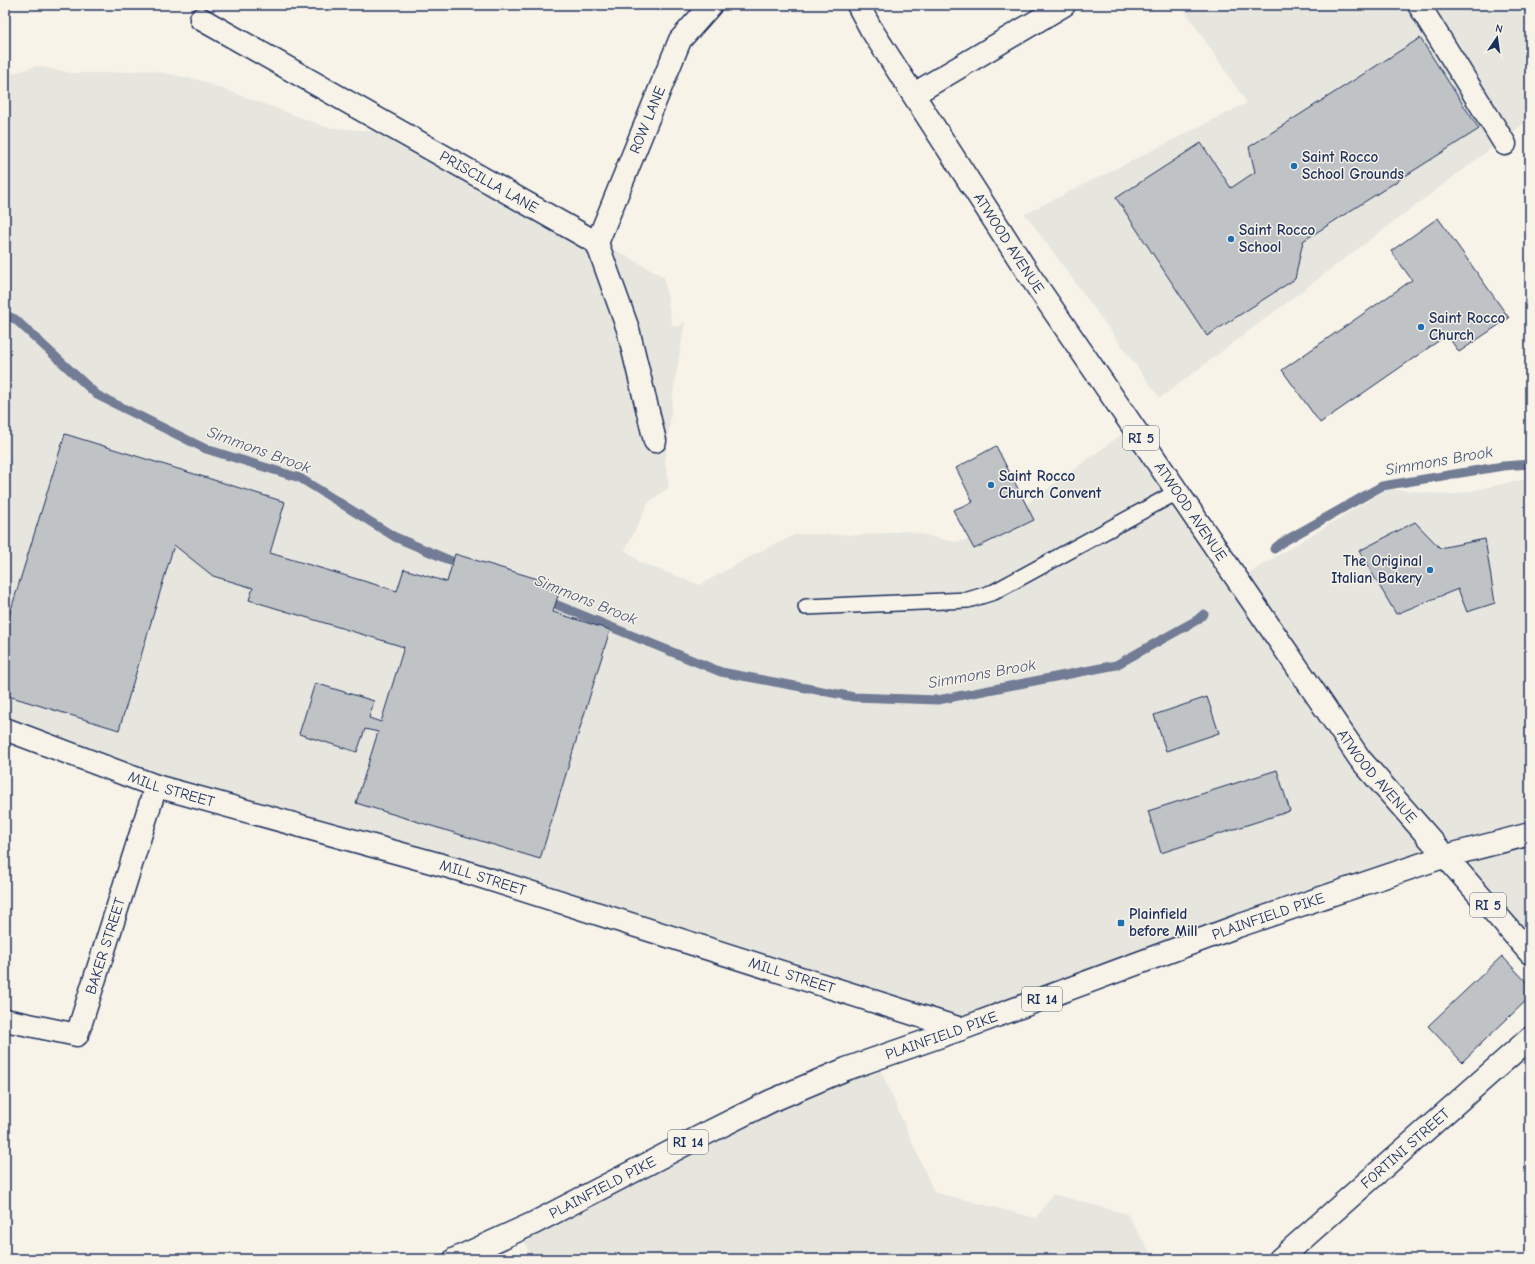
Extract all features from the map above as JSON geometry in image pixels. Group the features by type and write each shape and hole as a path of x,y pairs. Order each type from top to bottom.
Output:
{"street":[{"name":"ROW LANE","path":"597,243 680,40 711,5"},
{"name":"ATWOOD AVENUE","path":"858,5 871,29 1030,276 1360,759 1530,953"},
{"path":"914,94 1064,5"},
{"path":"1419,5 1505,144"},
{"name":"PRISCILLA LANE","path":"201,19 597,243"},
{"path":"597,243 628,329 655,441"},
{"name":"MILL STREET","path":"5,729 156,786 460,870 960,1029"},
{"name":"BAKER STREET","path":"5,1020 77,1036 156,786"},
{"name":"RI 14","path":"1446,856 1530,834"},
{"name":"PLAINFIELD PIKE","path":"455,1259 534,1223 771,1101 846,1069 960,1029 1238,926 1446,856"},
{"name":"FORTINI STREET","path":"1280,1259 1530,1038"}],"lane":[{"path":"806,607 968,600 994,592 1177,492"}],"shaded area":[{"name":"Saint Rocco School Grounds","path":"1181,5 1530,5 1530,119 1160,398 1025,214 1247,103"},
{"path":"36,66 72,73 105,73 148,70 199,80 326,127 410,135 446,143 500,176 576,228 664,277 672,325 678,327 685,322 674,387 665,462 669,487 649,502 625,550 641,563 700,585 753,555 797,534 863,535 908,531 954,542 980,538 1132,427 1241,578 1387,489 1452,495 1530,478 1530,952 1443,860 958,1029 5,739 5,76"},
{"path":"875,1061 884,1078 934,1192 1036,1218 1053,1194 1127,1214 1154,1259 531,1259 521,1232"}],"building":[{"path":"1420,38 1479,129 1303,241 1295,279 1207,336 1116,198 1201,143 1231,188 1255,172 1249,147"},
{"name":"Saint Rocco Church","path":"1438,218 1509,318 1459,352 1447,335 1320,423 1282,370 1412,280 1391,251"},
{"path":"65,434 285,502 270,553 397,591 404,569 447,582 455,554 561,586 553,612 610,630 540,859 356,803 378,732 365,729 357,752 299,734 315,683 374,701 369,718 381,722 404,647 249,600 253,588 213,576 174,545 119,730 5,695 5,629"},
{"name":"Saint Rocco Church Convent","path":"996,446 1034,520 974,549 953,510 973,502 956,468"},
{"name":"The Original Italian Bakery","path":"1415,522 1440,548 1485,539 1495,603 1467,612 1458,589 1396,614 1359,551"},
{"path":"1207,697 1219,733 1166,751 1154,715"},
{"path":"1277,770 1290,811 1161,853 1148,811"},
{"path":"1502,956 1530,986 1530,997 1462,1062 1428,1026"}],"waterway":[{"name":"Simmons Brook","path":"5,315 15,319 97,395 206,449 300,478 395,537 463,566"},
{"name":"Simmons Brook","path":"1274,549 1281,543 1382,486 1503,466 1530,464"},
{"name":"Simmons Brook","path":"545,600 721,672 854,697 938,700 1116,665 1197,620 1204,614"}],"place":[{"name":"Saint Rocco School Grounds","path":"1294,166"},
{"name":"Saint Rocco School","path":"1231,239"},
{"name":"Saint Rocco Church","path":"1421,327"},
{"name":"Saint Rocco Church Convent","path":"991,485"},
{"name":"The Original Italian Bakery","path":"1430,570"},
{"name":"Plainfield before Mill","path":"1121,923"}]}
